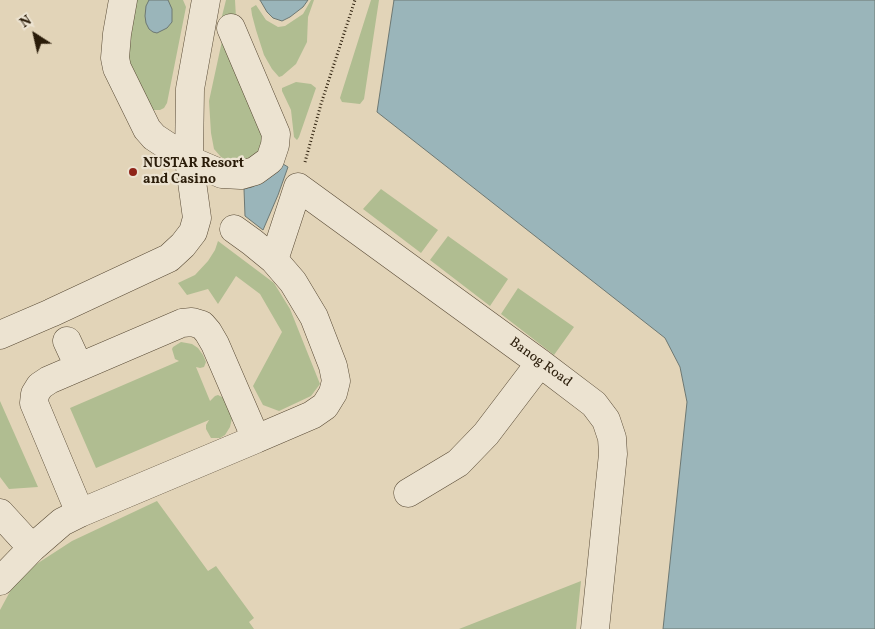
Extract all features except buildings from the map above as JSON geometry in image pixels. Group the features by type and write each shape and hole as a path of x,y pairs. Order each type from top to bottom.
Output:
{"street":[{"path":"123,0 115,58 117,68 147,129 154,137 189,160 222,174 241,175 255,171 270,160 276,134 232,28"},
{"path":"0,335 169,258 193,232 197,218 189,160 190,89 206,0"},
{"path":"274,260 298,187"},
{"name":"Banog Road","path":"298,187 540,363 594,404 606,420 612,438 613,454 595,629"},
{"path":"0,582 32,548 62,522 312,415 325,406 333,393 336,381 333,366 314,317 293,282 274,260 234,229"},
{"path":"80,513 34,403 35,394 40,386 49,380 182,323 192,322 202,325 208,332 256,439"},
{"path":"67,341 79,368"},
{"path":"408,493 458,463 486,434 540,363"},
{"path":"0,513 32,548"}],"path":[{"path":"298,187 321,104 356,0"}],"green space":[{"path":"132,0 183,0 186,7 167,103 160,110 153,110 127,59"},
{"path":"226,0 235,0 236,18 221,20"},
{"path":"311,0 314,0 308,17 307,42 296,64 279,77 264,55 251,8 256,5 266,20 278,27 285,26 303,14"},
{"path":"371,0 379,0 364,99 360,104 342,102 340,98"},
{"path":"222,41 265,139 254,160 231,163 221,157 214,149 209,101"},
{"path":"296,82 311,84 316,88 297,140 294,137 291,110 282,91 282,88"},
{"path":"381,189 438,230 421,253 363,209"},
{"path":"448,236 508,279 490,306 430,260"},
{"path":"218,241 274,283 290,309 320,384 311,396 279,411 263,405 253,386 282,332 260,294 236,276 218,304 208,289 187,295 178,283 195,275 208,261"},
{"path":"518,288 574,327 554,355 501,314"},
{"path":"181,342 192,344 203,355 206,362 204,367 196,367 210,401 218,395 224,398 233,414 230,427 225,435 220,438 211,438 206,429 209,420 96,468 70,408 179,361 175,359 172,349"},
{"path":"0,401 38,487 9,489 0,477"},
{"path":"157,501 208,571 216,566 254,618 249,622 254,629 0,629 0,610 13,586 35,565 72,541"},
{"path":"581,581 576,629 459,629"}],"water":[{"path":"149,0 168,0 172,9 172,22 167,28 157,33 149,29 146,23 146,6"},
{"path":"260,0 308,0 303,7 282,21 273,18"},
{"path":"394,0 875,0 875,629 663,629 687,402 680,367 665,338 377,112"},
{"path":"283,164 288,167 263,230 245,216 244,189 252,187 273,175"}],"place":[{"name":"NUSTAR Resort and Casino","path":"133,172"}]}
